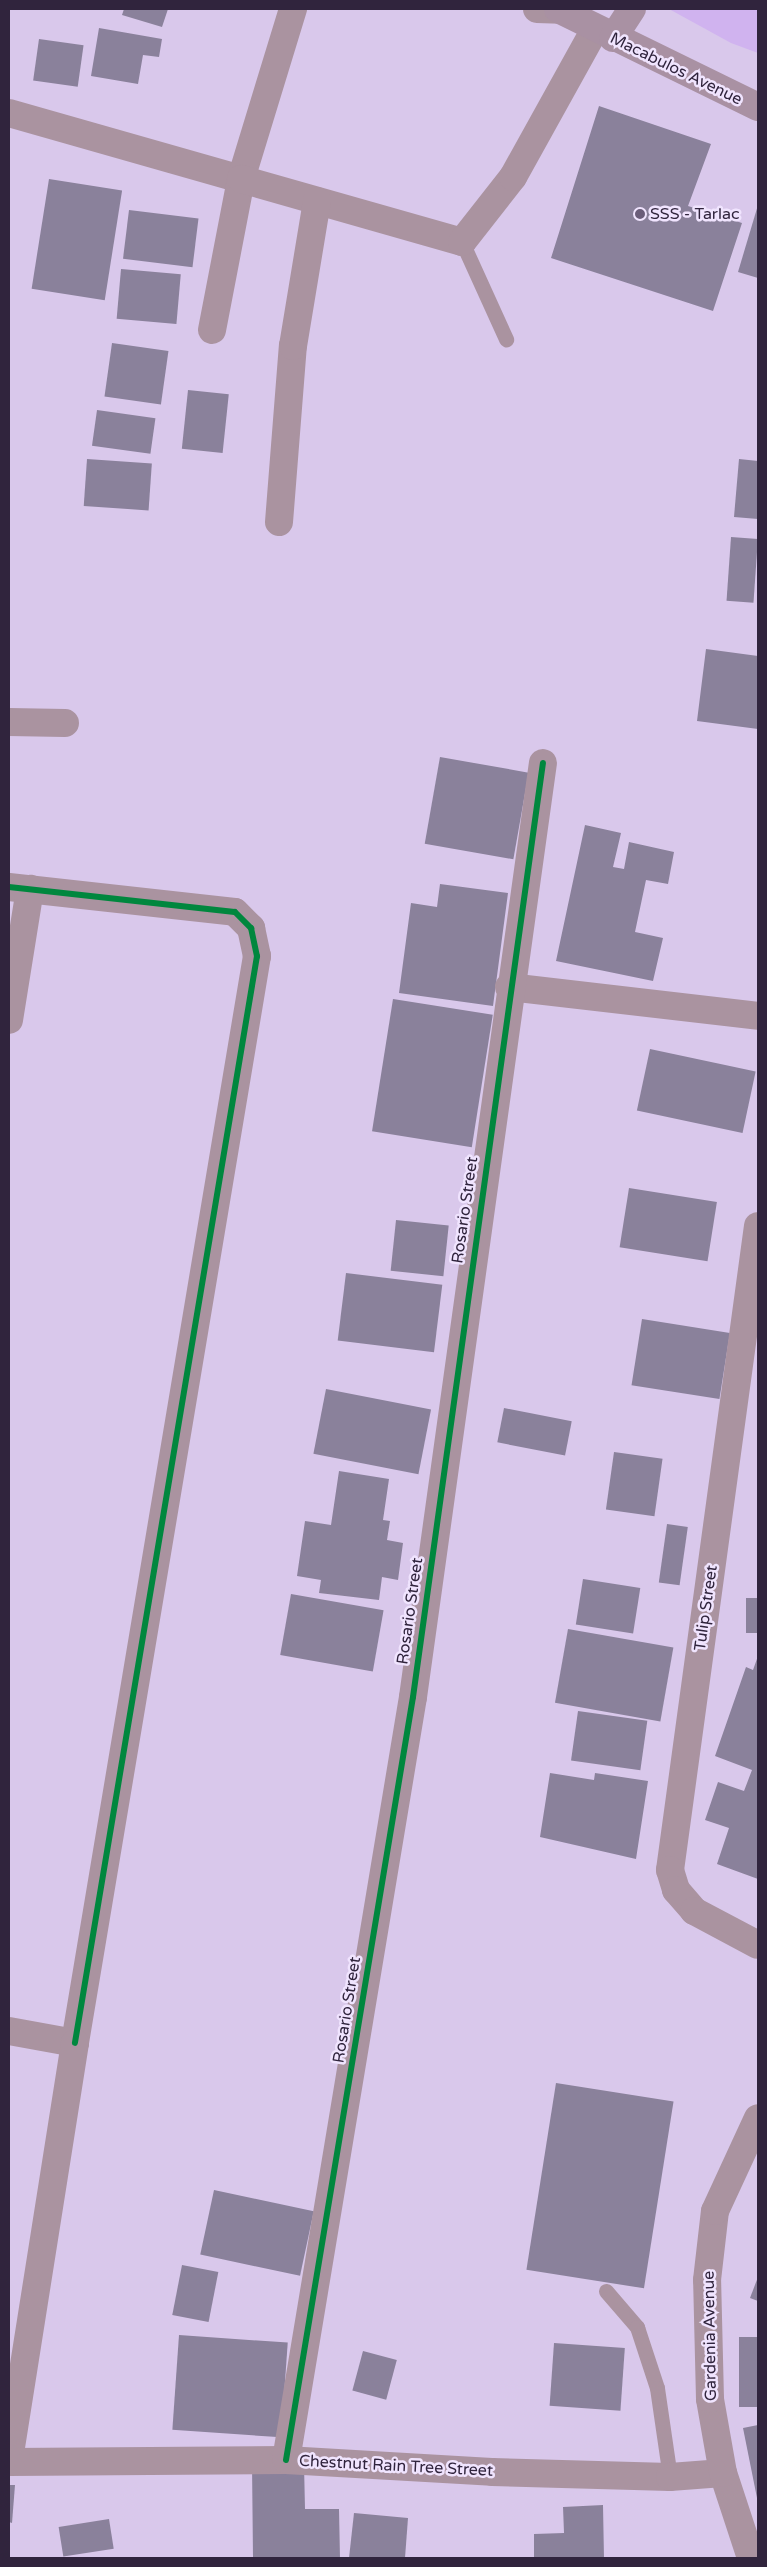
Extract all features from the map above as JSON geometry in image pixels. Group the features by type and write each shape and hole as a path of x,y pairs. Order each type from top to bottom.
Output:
{"street":[{"path":"212,330 241,179 293,9"},
{"name":"Macabulos Avenue","path":"552,9 758,107"},
{"path":"9,113 462,242 514,176 604,34 632,9"},
{"path":"279,522 293,346 317,201"},
{"path":"9,722 65,723"},
{"name":"Rosario Street","path":"286,2460 413,1696 510,987 543,763"},
{"path":"9,1020 19,888 235,912 251,928 257,956 76,2043 9,2461"},
{"path":"510,987 758,1016"},
{"name":"Tulip Street","path":"758,1226 670,1870 676,1890 694,1911 758,1945"},
{"path":"9,2031 76,2043"},
{"name":"Gardenia Avenue","path":"751,2558 723,2472 710,2399 707,2280 715,2211 758,2118"},
{"name":"Chestnut Rain Tree Street","path":"9,2461 286,2460 670,2477 723,2472"}],"lane":[{"path":"462,242 506,339"},
{"path":"606,2291 637,2326 657,2388 670,2477"}],"shaded area":[{"path":"669,9 758,9 758,53 731,43"}],"building":[{"path":"124,9 168,9 162,27 122,15"},
{"path":"99,28 162,39 159,57 143,55 138,84 91,76"},
{"path":"39,39 84,45 78,87 33,81"},
{"name":"SSS - Tarlac","path":"599,106 711,144 688,206 742,223 713,311 551,258"},
{"path":"49,179 122,191 105,300 32,289"},
{"path":"758,205 758,278 738,272"},
{"path":"129,210 198,219 193,267 123,259"},
{"path":"121,269 181,274 176,324 117,319"},
{"path":"112,343 168,351 161,404 104,396"},
{"path":"188,390 229,394 223,453 182,449"},
{"path":"97,410 155,418 150,454 92,446"},
{"path":"87,459 152,464 149,510 84,506"},
{"path":"739,459 758,461 758,519 734,517"},
{"path":"731,537 758,539 753,603 727,601"},
{"path":"706,649 758,656 758,729 697,721"},
{"path":"440,757 529,773 513,859 425,844"},
{"path":"585,825 621,833 613,867 624,869 629,842 674,852 668,884 646,880 635,932 663,938 653,981 556,961"},
{"path":"440,884 508,893 493,1006 399,993 411,903 437,907"},
{"path":"393,999 493,1015 472,1147 372,1131"},
{"path":"650,1049 756,1071 743,1133 637,1111"},
{"path":"629,1188 717,1202 708,1261 620,1247"},
{"path":"396,1220 449,1226 443,1276 391,1271"},
{"path":"346,1273 442,1285 434,1352 338,1340"},
{"path":"642,1319 730,1333 719,1399 632,1385"},
{"path":"326,1389 431,1409 418,1474 313,1454"},
{"path":"504,1408 572,1421 565,1456 497,1442"},
{"path":"614,1452 663,1459 654,1516 606,1509"},
{"path":"339,1471 389,1479 383,1520 390,1521 387,1540 403,1543 398,1580 382,1577 379,1600 319,1593 321,1580 297,1576 305,1521 331,1525"},
{"path":"667,1524 688,1527 680,1585 659,1582"},
{"path":"583,1579 640,1588 633,1634 576,1624"},
{"path":"291,1594 384,1610 373,1671 280,1655"},
{"path":"746,1598 758,1598 758,1633 746,1633"},
{"path":"568,1629 673,1648 660,1721 555,1703"},
{"path":"758,1656 758,1879 717,1864 729,1828 705,1820 718,1782 744,1791 752,1770 715,1756 746,1667 753,1670"},
{"path":"578,1711 647,1721 640,1770 571,1761"},
{"path":"550,1773 594,1780 595,1773 648,1781 636,1859 540,1837"},
{"path":"556,2083 674,2102 644,2288 526,2270"},
{"path":"214,2190 314,2211 300,2276 200,2255"},
{"path":"182,2265 218,2272 209,2322 172,2315"},
{"path":"758,2277 758,2301 750,2298"},
{"path":"179,2335 288,2343 281,2437 172,2430"},
{"path":"739,2337 758,2337 758,2407 739,2407"},
{"path":"554,2343 625,2348 620,2411 550,2406"},
{"path":"363,2351 397,2360 386,2400 352,2391"},
{"path":"758,2425 758,2498 757,2498 743,2428"},
{"path":"252,2464 304,2464 305,2509 339,2509 340,2558 253,2558"},
{"path":"9,2485 15,2485 12,2523 9,2522"},
{"path":"603,2505 604,2558 534,2558 534,2534 564,2533 563,2507"},
{"path":"354,2513 408,2518 405,2558 349,2558"},
{"path":"109,2519 114,2549 63,2557 59,2527"}],"cycle path":[{"path":"286,2460 413,1697 543,763"},
{"path":"9,887 235,912 251,928 257,956 75,2043"}],"place":[{"name":"SSS - Tarlac","path":"640,214"}]}
